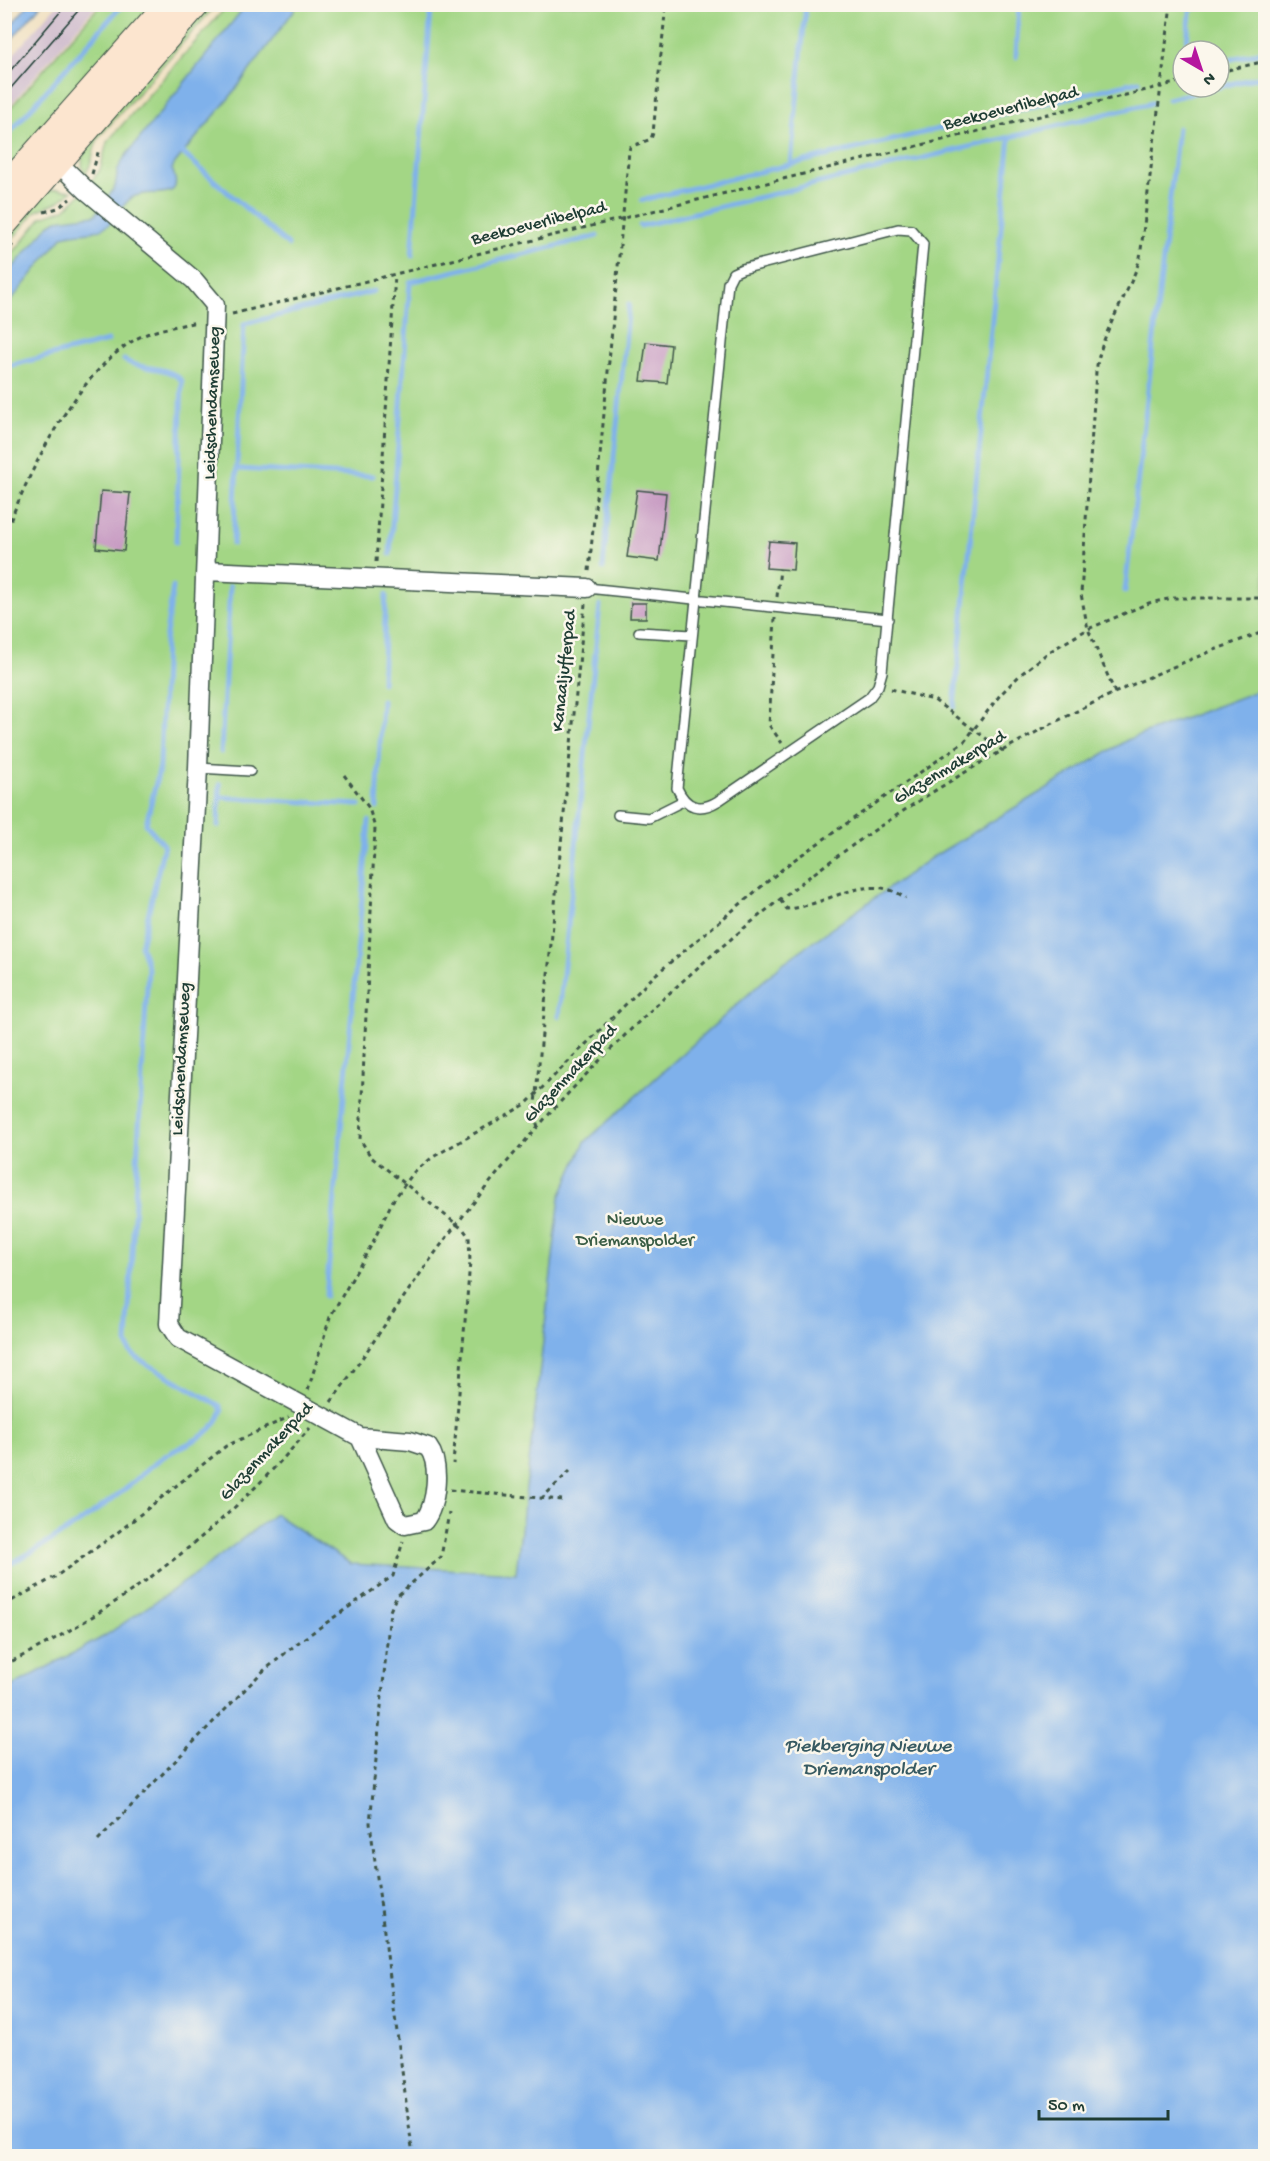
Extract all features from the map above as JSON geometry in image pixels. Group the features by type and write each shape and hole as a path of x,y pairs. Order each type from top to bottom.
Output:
{"main road":[{"path":"4,224 49,154 168,4"},
{"path":"4,189 49,154 196,4"}],"street":[{"name":"Leidschendamseweg","path":"49,154 99,201 206,291 215,305 198,768 169,1323 178,1338 360,1437 410,1441 428,1447 436,1463 442,1489 424,1521 405,1525"},
{"path":"206,571 587,588"},
{"path":"360,1437 397,1519 405,1525"}],"lane":[{"path":"898,229 911,230 923,244 888,619 882,672 878,686 869,698 707,808 692,807 683,801 677,789 728,283 733,273 741,269 898,229"},
{"path":"587,588 888,619"},
{"path":"639,632 692,635"},
{"path":"198,768 250,771"},
{"path":"618,816 649,818 683,801"}],"path":[{"name":"Kanaaljufferpad","path":"538,1127 534,1114 630,147 647,142 653,133 666,4"},
{"path":"1115,693 1088,629 1081,594 1098,355 1107,326 1123,298 1140,258 1171,4"},
{"path":"1231,69 1266,61"},
{"name":"Beekoeverlibelpad","path":"4,537 46,444 95,375 132,341 155,331 216,319 1171,84"},
{"path":"375,579 395,274"},
{"path":"780,569 775,607 770,725 788,753"},
{"path":"4,1605 55,1577 108,1539 226,1446 288,1418 301,1405 330,1317 404,1183 433,1157 526,1104 655,975 721,919 836,830 964,742 1000,695 1020,674 1048,652 1088,629 1149,603 1173,598 1266,598"},
{"name":"Glazenmakerpad","path":"4,1665 49,1643 151,1579 246,1499 321,1415 457,1223 538,1127 649,1013 780,900 888,821 1003,751 1115,693 1221,647 1266,631"},
{"path":"878,686 934,700 1003,751"},
{"path":"344,775 369,808 375,828 360,1139 371,1157 457,1223 469,1237 471,1248 453,1468"},
{"path":"780,900 787,909 799,908 862,886 893,890 906,898"},
{"path":"539,1500 570,1471"},
{"path":"442,1489 452,1479"},
{"path":"442,1489 539,1500 562,1500"},
{"path":"442,1489 450,1501"},
{"path":"413,2157 370,1823 390,1611 396,1597 441,1557 449,1512"},
{"path":"98,1840 261,1673 299,1642 393,1576 400,1560 405,1525"}],"shaded area":[{"path":"57,5 97,5 5,111 5,64"}],"green space":[{"path":"100,5 157,5 5,180 5,114"},
{"path":"203,5 216,5 100,136 85,174 82,166 83,143"},
{"name":"Nieuwe Driemanspolder","path":"228,5 246,5 187,82 261,5 1265,5 1265,2156 5,2156 4,303 57,220 49,225 5,278 5,263 42,217 65,209 80,195 98,189 91,182 100,170 107,142"},
{"path":"57,189 72,191 58,202 36,211 5,248 5,233 47,191"}],"water":[{"path":"28,5 41,5 5,47 5,32"},
{"path":"246,5 298,5 230,97 175,163 172,169 175,187 165,193 140,194 133,197 103,228 63,236 5,308 4,278 49,225 57,220 95,215 115,187 118,169 124,158"},
{"name":"Piekberging Nieuwe Driemanspolder","path":"1265,688 1265,2156 5,2156 5,1690 103,1637 196,1574 275,1514 351,1564 516,1573 560,1197 585,1142 783,963 931,858 1127,740"}],"building":[{"path":"646,342 671,345 667,383 641,381"},
{"path":"637,490 666,493 659,561 627,557"},
{"path":"101,491 130,493 124,551 96,548"},
{"path":"769,541 795,543 793,570 766,568"},
{"path":"631,603 646,603 646,618 630,618"}],"waterway":[{"path":"4,139 123,4"},
{"path":"791,164 806,4"},
{"path":"1016,57 1019,4"},
{"path":"1187,39 1191,4"},
{"path":"1191,9 1208,4"},
{"path":"412,256 431,10"},
{"path":"1231,59 1266,51"},
{"path":"1231,84 1266,75"},
{"path":"642,200 1139,81"},
{"path":"640,226 1152,103"},
{"path":"1125,591 1178,128"},
{"path":"954,707 1010,137"},
{"path":"178,149 288,245"},
{"path":"390,554 410,282 597,236"},
{"path":"233,544 244,324 374,291"},
{"path":"603,568 629,304"},
{"path":"4,367 108,341"},
{"path":"124,360 131,364 169,372 182,381 176,542"},
{"path":"237,469 373,476"},
{"path":"221,752 230,586"},
{"path":"4,1567 78,1523 125,1489 159,1460 203,1435 211,1429 222,1411 220,1406 137,1358 130,1352 127,1343 148,968 141,946 164,845 146,824 160,766 165,641 173,587"},
{"path":"382,683 386,595"},
{"path":"559,1016 600,605"},
{"path":"377,808 382,700"},
{"path":"218,826 220,784"},
{"path":"219,797 359,805"},
{"path":"326,1296 369,821"}],"tram line":[{"path":"4,78 67,4"},
{"path":"4,96 84,4"}]}
